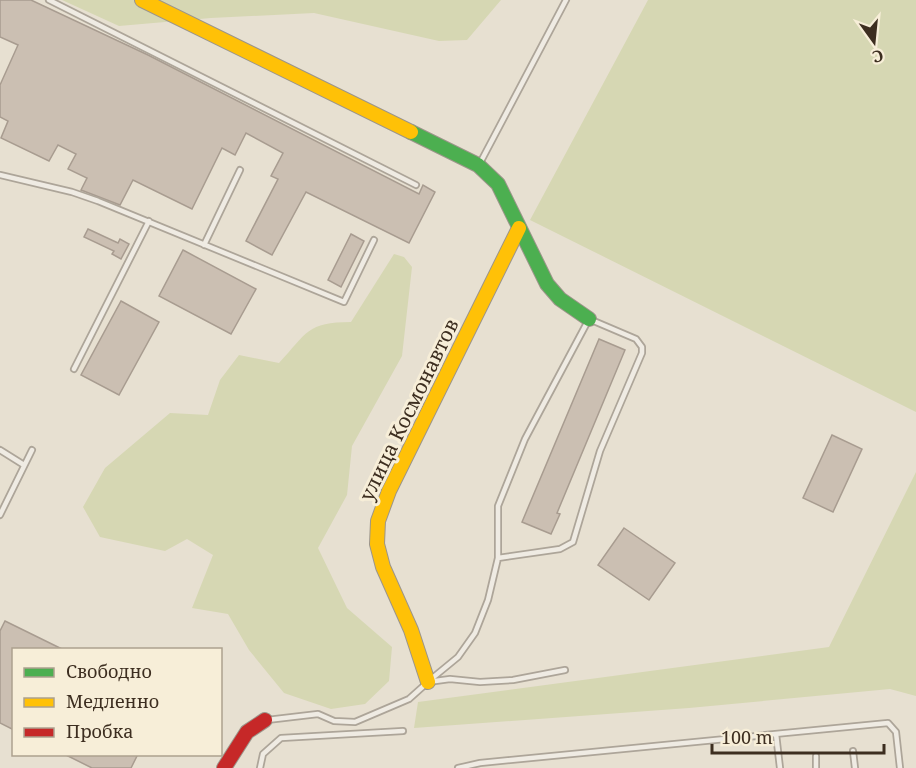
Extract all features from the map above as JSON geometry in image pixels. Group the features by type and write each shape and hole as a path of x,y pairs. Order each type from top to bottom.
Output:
{"street":[{"path":"142,0 478,165 498,184 547,284 560,299 589,320"},
{"name":"улица Космонавтов","path":"428,682 400,601 383,567 377,544 378,521 389,491 519,228"},
{"path":"224,768 247,732 265,720"}],"lane":[{"path":"49,0 416,185"},
{"path":"478,165 566,0"},
{"path":"204,244 240,170"},
{"path":"0,175 72,192 149,221 344,302 374,240"},
{"path":"74,369 149,221"},
{"path":"265,720 318,714 334,721 355,722 409,699 458,657 475,633 488,600 498,558 498,506 525,439 589,320 636,339 642,347 600,451 576,537 568,546 560,549 498,558"},
{"path":"0,450 24,465"},
{"path":"0,515 32,450"},
{"path":"428,682 450,679 513,680 565,670"},
{"path":"458,768 480,763 888,723 896,732 900,768"},
{"path":"260,768 264,754 281,738 403,731"},
{"path":"776,734 780,768"},
{"path":"853,751 855,768"},
{"path":"816,756 816,768"}],"green space":[{"path":"62,0 501,0 467,40 439,41 314,13 211,18 119,26"},
{"path":"648,0 916,0 916,412 530,220"},
{"path":"394,254 404,257 412,267 402,356 352,446 347,495 318,548 347,608 392,647 389,681 365,704 331,709 284,693 249,650 228,614 192,608 213,555 187,539 165,551 100,537 83,507 105,468 170,413 208,415 220,380 239,355 279,363 302,337 316,327 351,322"},
{"path":"916,472 916,696 890,689 689,708 414,728 418,702 829,647"}],"building":[{"path":"0,0 31,0 148,55 419,194 423,185 435,192 409,243 306,192 272,255 246,241 278,179 271,176 283,153 246,133 235,155 222,148 192,209 133,180 120,205 81,190 87,178 68,169 76,154 58,145 49,161 1,138 8,121 0,117 0,85 18,45 0,37"},
{"path":"88,229 118,243 120,239 129,244 121,259 112,254 114,251 84,237"},
{"path":"351,234 364,241 341,287 328,280"},
{"path":"183,250 256,289 231,334 159,296"},
{"path":"121,301 159,322 119,395 81,375"},
{"path":"599,339 625,350 557,513 560,514 551,534 522,522"},
{"path":"832,435 862,449 833,512 803,498"},
{"path":"624,528 675,563 649,600 598,565"},
{"path":"5,621 60,648 12,648 12,729 0,723 0,631"},
{"path":"68,756 137,756 131,768 92,768"}],"traffic: fast":[{"path":"411,132 478,165 498,184 547,284 560,299 589,319"}],"traffic: slow":[{"path":"142,0 411,132"},
{"path":"428,682 411,630 383,567 377,544 378,521 389,491 519,228"}],"traffic: jam":[{"path":"224,768 247,732 265,720"}]}
